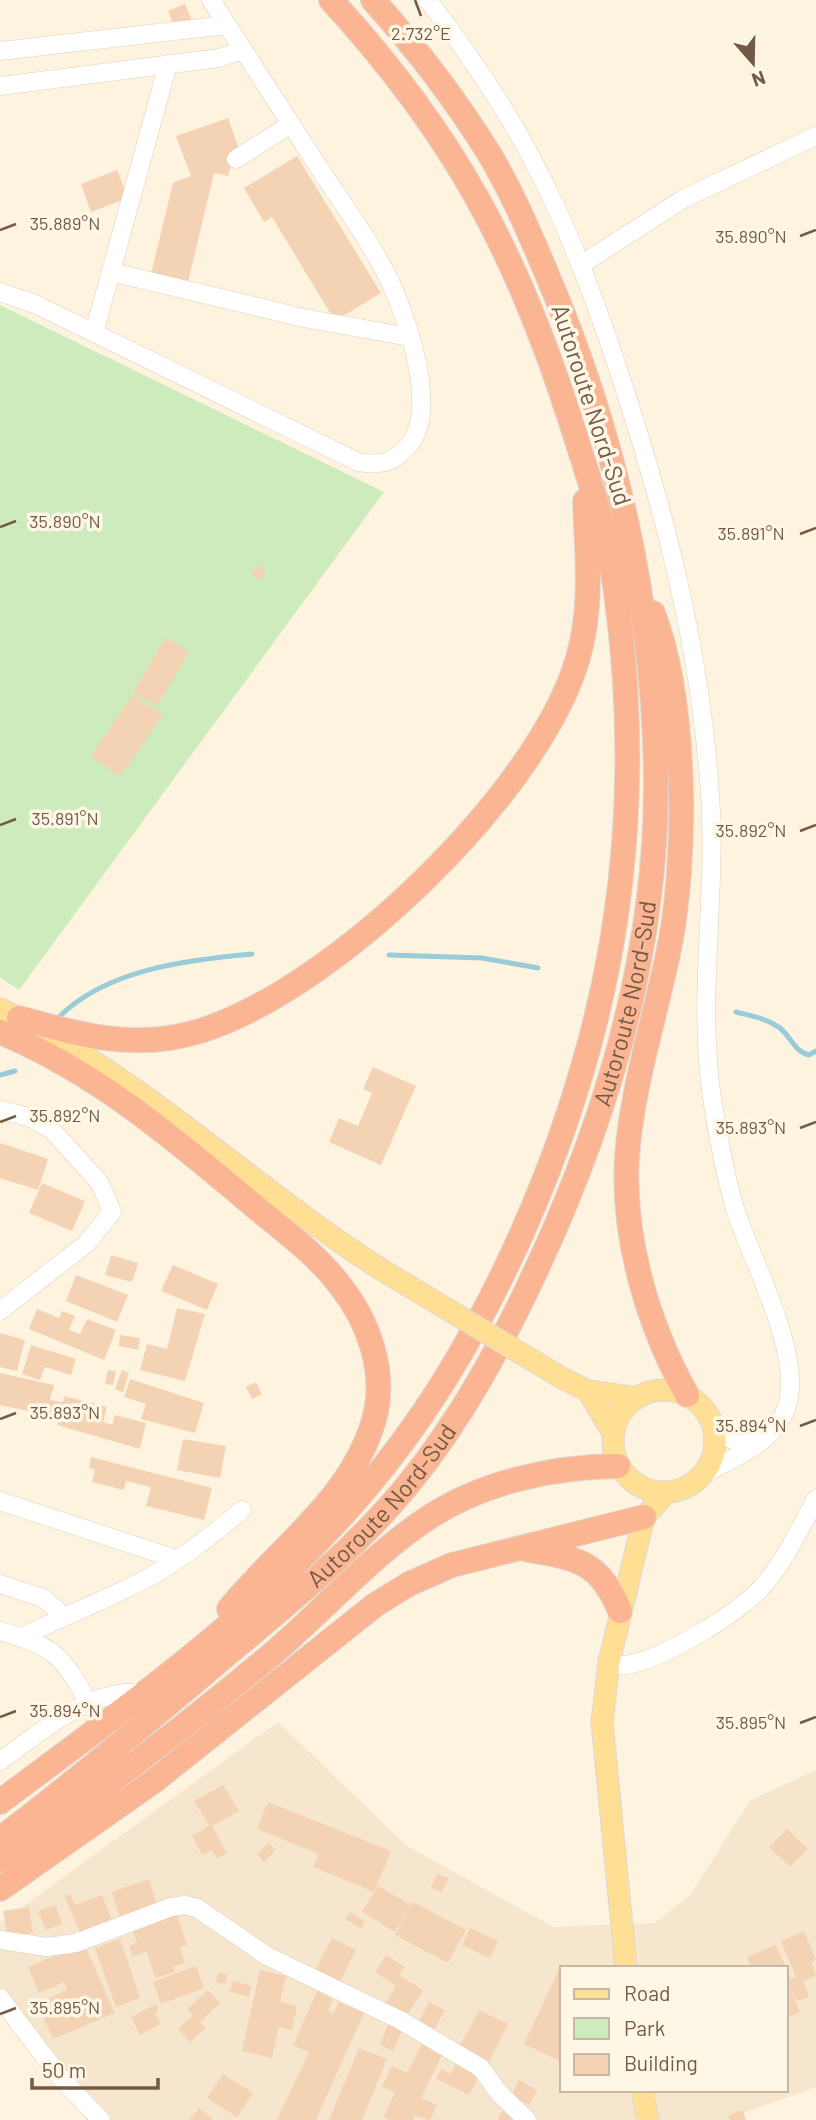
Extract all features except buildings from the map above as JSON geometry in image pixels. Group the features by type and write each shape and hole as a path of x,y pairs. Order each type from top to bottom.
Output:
{"highway":[{"name":"Autoroute Nord-Sud","path":"0,1802 184,1663 306,1556 360,1495 421,1419 463,1354 498,1288 557,1150 579,1085 599,1011 617,923 628,821 629,719 616,591 606,539 583,460 531,308 498,234 466,174 429,118 396,75 331,0"},
{"name":"Autoroute Nord-Sud","path":"0,1839 84,1775 268,1621 361,1535 406,1486 473,1391 517,1312 557,1226 604,1095 626,1015 645,913 656,786 650,679 627,515 605,431 572,333 522,215 489,154 426,62 373,0"},
{"path":"6,1020 107,1041 151,1040 198,1032 243,1015 321,967 435,870 476,826 521,767 561,699 577,660 588,616 589,590 583,460"},
{"path":"633,565 665,650 681,780 679,868 671,937 638,1086 627,1156 628,1205 644,1290 666,1353 687,1395"},
{"path":"6,1020 128,1104 312,1255 343,1288 362,1322 374,1353 379,1380 376,1410 356,1464 314,1518 246,1588 184,1663"},
{"path":"0,1860 58,1821 269,1656 373,1563 430,1517 494,1486 567,1470 618,1466"},
{"path":"0,1889 155,1781 375,1605 409,1584 452,1565 644,1517"},
{"path":"517,1549 568,1558 588,1567 609,1585 620,1611"}],"main road":[{"path":"6,1020 125,1084 316,1227 382,1270 562,1378 588,1391 637,1398"},
{"path":"613,1433 621,1413 637,1398 662,1390 687,1395 709,1417 715,1431 715,1446 704,1474 693,1484 666,1493 644,1517"},
{"path":"588,1391 613,1433 618,1466 638,1486 666,1493"},
{"path":"626,1966 603,1758 602,1722 609,1662 644,1517 638,1486"},
{"path":"642,2092 648,2120"}],"street":[{"path":"0,292 35,304 358,462 374,465 388,463 400,456 420,427 423,407 409,337 382,265 211,0"},
{"path":"427,0 504,106 565,220 636,421 661,508 696,676 711,816 706,1043 712,1093 722,1155 737,1213 782,1337 790,1376 785,1413 763,1442 704,1474"},
{"path":"0,51 227,25"},
{"path":"0,86 219,58 243,50"},
{"path":"94,333 168,65"},
{"path":"236,159 291,124"},
{"path":"582,264 685,198 816,136"},
{"path":"111,272 304,318 409,337"},
{"path":"0,1110 29,1117 52,1130 100,1182 112,1212 87,1243 0,1311"},
{"path":"715,1431 737,1442 763,1442"},
{"path":"609,1662 625,1665 678,1645 724,1618 762,1587 790,1547 816,1499"},
{"path":"0,1501 176,1559"},
{"path":"22,1637 63,1615 142,1581 242,1510"},
{"path":"0,1584 43,1598 63,1615"},
{"path":"0,1631 50,1649 66,1662 89,1703"},
{"path":"0,1761 89,1703 118,1692 144,1693"},
{"path":"0,1940 47,1947 75,1943 171,1907 185,1905 197,1908 267,1956 400,2020 481,2068 499,2093 527,2120"},
{"path":"0,1998 60,2077 101,2120"}],"shaded area":[{"path":"278,1722 407,1846 553,1927 655,1923 690,1895 751,1800 816,1770 816,2087 723,2120 87,2120 0,2011 0,1923"}],"green space":[{"path":"0,305 384,492 19,990 0,977"}],"waterway":[{"path":"58,1018 77,1001 123,978 175,964 252,954"},
{"path":"389,955 482,958 538,968"},
{"path":"736,1012 780,1028 804,1053 809,1055 816,1051"},
{"path":"0,1075 15,1071"}]}
